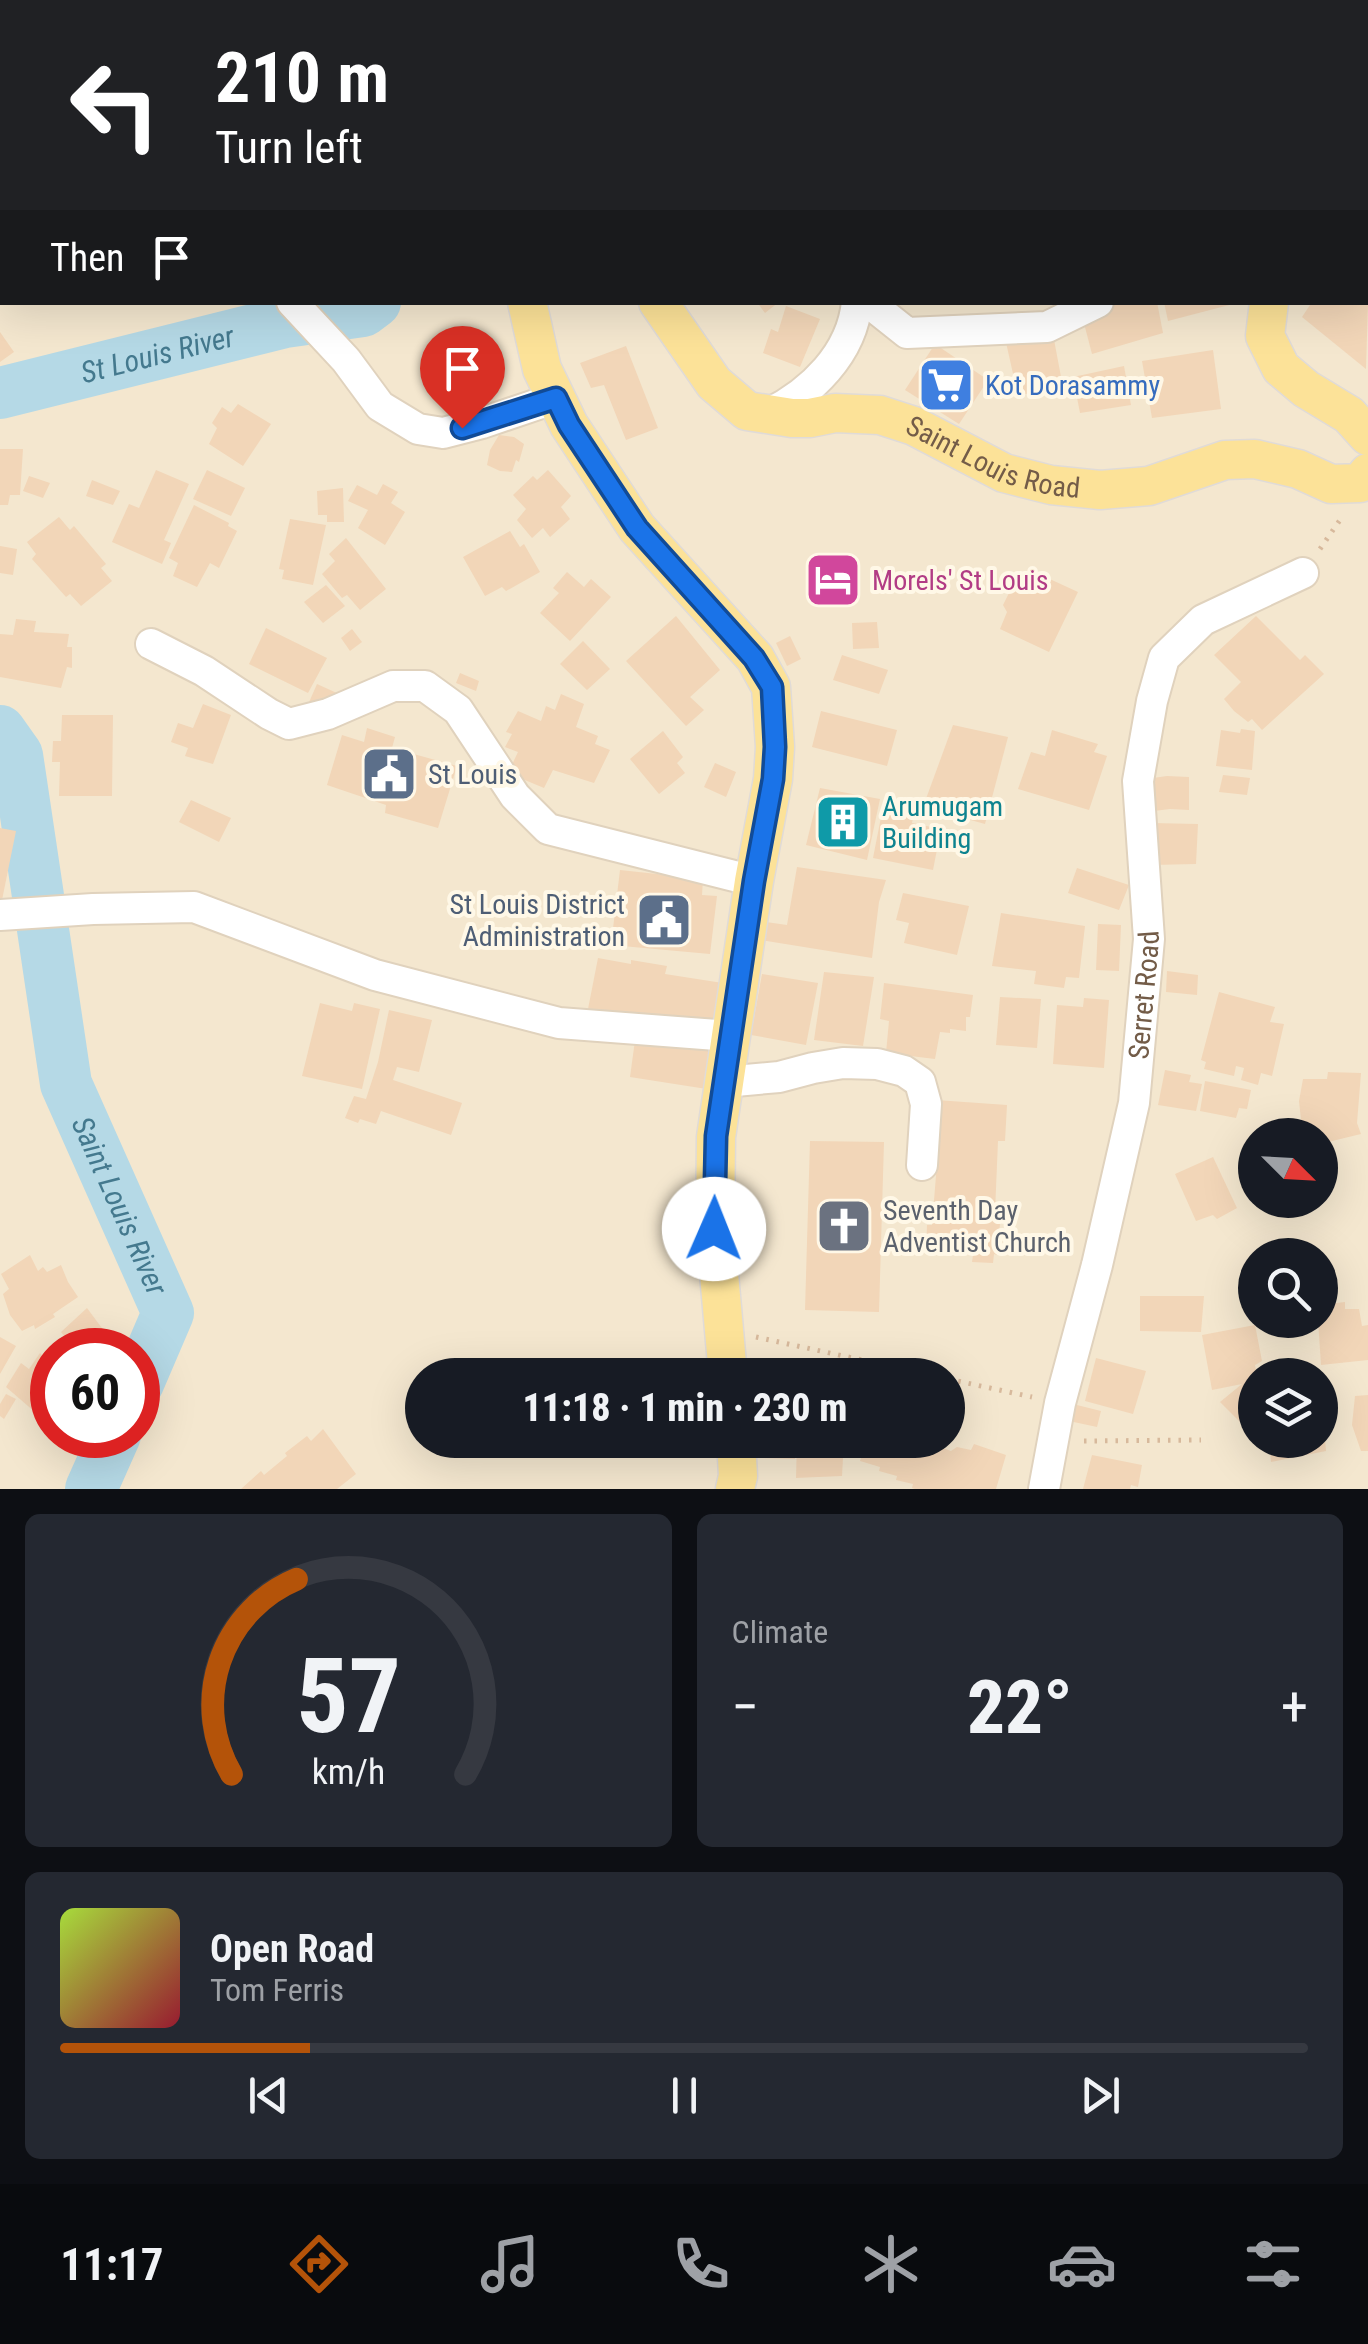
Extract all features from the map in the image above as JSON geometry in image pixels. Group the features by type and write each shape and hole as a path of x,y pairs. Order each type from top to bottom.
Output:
{"main road":[{"path":"528,305 542,368 569,425 637,528 754,658 772,687 773,779 716,1136 714,1229 726,1358"},
{"name":"Saint Louis Road","path":"660,305 714,383 747,411 792,418 835,413 880,415 914,426 1004,473 1051,486 1100,490 1149,486 1225,460 1256,459 1298,468 1332,484 1364,478"},
{"path":"1269,305 1265,336 1281,368 1306,389 1349,415 1368,436"},
{"path":"735,1489 737,1458"}],"street":[{"path":"295,305 346,360 380,406 418,429 443,433 556,398"},
{"path":"768,414 794,401 828,369 850,332 857,305"},
{"path":"872,305 907,333 1047,328 1092,305"},
{"name":"Serret Road","path":"1044,1489 1060,1403 1134,1104 1148,939 1138,781 1164,658 1203,620 1303,572"},
{"path":"152,644 289,724 328,714 394,686 425,686 458,710 515,796 548,829 754,881"},
{"path":"0,915 194,907 375,976 559,1023 730,1036"},
{"path":"724,1082 779,1078 842,1063 877,1064 904,1071 920,1082 926,1104 922,1165"}],"path":[{"path":"1303,572 1339,523 1364,478"},
{"path":"724,1330 853,1358"},
{"path":"965,1382 1060,1403"},
{"path":"1051,1443 1202,1440"}],"shaded area":[{"path":"0,305 1368,305 1368,1489 0,1489"}],"building":[{"path":"759,305 775,305 765,313"},
{"path":"1158,305 1163,333 1092,354 1080,308"},
{"path":"1165,305 1229,305 1168,321"},
{"path":"1310,305 1368,305 1366,369 1302,317"},
{"path":"786,306 820,319 800,367 763,353 771,329 778,332"},
{"path":"1052,329 1062,382 1018,396 1005,338"},
{"path":"0,332 14,352 0,362"},
{"name":"Kot Dorasammy","path":"935,344 988,380 959,424 905,390"},
{"path":"626,346 658,428 626,440 604,385 591,388 580,363"},
{"path":"1213,350 1221,409 1152,418 1142,361"},
{"path":"1124,366 1131,405 1080,413 1073,377"},
{"path":"238,404 271,424 243,466 209,444 217,428 212,423 222,407 231,413"},
{"path":"499,435 514,437 524,444 512,472 487,465"},
{"path":"0,449 23,449 20,495 10,495 8,505 0,505"},
{"path":"156,470 189,484 164,540 171,543 162,564 112,542 129,504 139,508"},
{"path":"207,470 245,488 231,516 193,499"},
{"path":"548,470 571,496 561,507 570,519 550,537 543,528 532,538 517,520 526,509 513,495 533,476 537,480"},
{"path":"29,476 50,483 43,498 23,491"},
{"path":"92,480 120,491 113,505 86,496"},
{"path":"383,484 398,492 391,503 405,512 385,545 358,528 368,510 348,501 357,485 377,495"},
{"path":"343,488 344,522 327,522 327,515 318,515 317,491"},
{"path":"194,505 237,531 219,568 210,563 197,587 173,576 178,563 169,558"},
{"path":"59,517 70,530 74,526 106,564 101,568 112,581 81,606 70,594 66,597 32,559 36,554 27,542"},
{"path":"290,519 326,525 313,585 282,579 284,570 279,569"},
{"path":"510,531 520,547 524,544 540,572 506,591 502,587 485,596 463,557"},
{"path":"346,538 386,589 360,610 347,595 342,598 322,574 335,561 329,554"},
{"path":"0,546 17,549 13,575 0,573"},
{"path":"1028,569 1078,592 1049,652 1000,629 1007,612 1003,605"},
{"path":"567,572 584,587 591,579 611,597 570,641 540,613 559,593 553,588"},
{"path":"326,585 345,606 323,623 304,602"},
{"path":"676,616 720,670 690,697 704,710 686,726 626,661"},
{"path":"1256,616 1300,660 1305,655 1324,674 1262,730 1224,699 1241,682 1214,655"},
{"path":"16,619 36,621 34,632 69,634 67,647 72,647 72,668 67,667 61,688 0,677 0,634 13,635"},
{"path":"877,622 879,648 853,649 852,623"},
{"path":"266,628 327,658 308,693 249,664"},
{"path":"352,629 362,642 350,651 341,638"},
{"path":"790,636 801,659 787,666 776,643"},
{"path":"583,641 610,669 587,690 560,664"},
{"path":"842,655 888,670 879,694 833,680"},
{"path":"460,673 479,681 476,691 456,683"},
{"path":"317,684 339,694 303,716"},
{"path":"561,694 584,704 576,727 598,736 595,744 610,750 594,783 553,770 544,788 508,773 518,752 505,747 512,734 506,732 518,711 541,721 546,706 555,710"},
{"path":"203,704 231,715 213,764 185,756 188,748 171,742 178,723 193,728"},
{"path":"821,711 897,730 887,766 812,747"},
{"path":"62,715 113,715 112,796 59,796 60,762 52,762 53,741 61,741"},
{"path":"953,725 1008,737 985,824 923,807"},
{"path":"367,728 395,737 392,748 457,766 438,828 385,813 386,805 327,785 342,735 364,742"},
{"path":"1241,729 1255,731 1252,770 1216,766 1221,730 1240,733"},
{"path":"1052,730 1098,744 1094,752 1107,756 1089,810 1018,789 1031,752 1045,756"},
{"path":"663,731 683,757 677,763 685,773 659,794 630,759"},
{"path":"715,763 736,772 726,797 704,787"},
{"path":"1223,775 1250,778 1247,795 1219,792"},
{"path":"1189,777 1189,810 1154,811 1153,778"},
{"name":"Arumugam Building","path":"820,788 880,799 867,860 806,845"},
{"path":"191,800 231,818 219,842 179,822"},
{"path":"882,812 941,829 933,870 873,858"},
{"path":"1152,823 1198,824 1196,864 1152,865"},
{"path":"0,828 16,831 2,900 0,900"},
{"path":"797,867 886,880 879,902 872,958 761,940 766,922 787,925"},
{"path":"1077,868 1129,885 1119,910 1068,893"},
{"name":"St Louis District Administration","path":"620,870 703,879 702,895 717,896 710,954 611,945"},
{"path":"903,893 969,906 957,955 904,943 909,923 896,920"},
{"path":"1001,913 1085,926 1079,978 1066,977 1064,988 1034,984 1036,971 992,966"},
{"path":"1098,924 1121,925 1119,971 1096,970"},
{"path":"598,958 667,966 665,974 729,984 720,1030 588,1009"},
{"path":"1167,971 1198,975 1197,995 1166,992"},
{"path":"824,972 874,977 863,1046 814,1040"},
{"path":"762,974 818,983 806,1045 751,1035"},
{"path":"884,983 973,995 966,1031 940,1032 935,1059 886,1053 889,1021 880,1019"},
{"path":"1219,992 1275,1007 1270,1022 1284,1024 1272,1076 1261,1073 1258,1085 1241,1080 1244,1068 1236,1066 1234,1076 1204,1069 1206,1062 1201,1060"},
{"path":"1000,997 1041,999 1037,1048 996,1045"},
{"path":"1084,998 1109,1000 1104,1068 1053,1064 1057,1005 1083,1007"},
{"path":"320,1003 352,1011 354,1003 380,1009 362,1089 302,1076"},
{"path":"389,1010 432,1020 419,1072 397,1067 393,1080 462,1103 451,1135 381,1111 376,1124 345,1118 354,1096 366,1099"},
{"path":"636,1033 721,1045 713,1090 630,1077"},
{"path":"1165,1070 1191,1075 1189,1082 1202,1084 1196,1111 1158,1105"},
{"path":"1328,1072 1361,1073 1357,1123 1361,1134 1338,1140 1338,1118 1301,1118 1303,1079 1327,1079"},
{"path":"1205,1081 1251,1090 1247,1109 1239,1108 1236,1118 1200,1111"},
{"path":"936,1100 1007,1105 1005,1141 998,1141 995,1212 1001,1213 993,1263 972,1262 973,1255 926,1251 927,1225 932,1225 940,1126 933,1125"},
{"name":"Seventh Day Adventist Church","path":"810,1141 884,1142 879,1312 805,1310"},
{"path":"1213,1157 1237,1208 1217,1219 1213,1215 1196,1221 1175,1174"},
{"path":"30,1255 38,1271 43,1267 47,1272 61,1265 78,1297 53,1314 55,1317 22,1331 10,1315 3,1294 9,1289 1,1274"},
{"path":"1140,1296 1204,1296 1201,1332 1140,1331"},
{"path":"1345,1302 1345,1309 1359,1309 1362,1326 1368,1325 1368,1360 1338,1363 1338,1358 1321,1358 1319,1338 1338,1338 1338,1303"},
{"path":"87,1308 102,1328 65,1328"},
{"path":"1238,1328 1238,1338 1258,1338 1261,1358 1238,1358 1238,1385 1212,1390 1202,1335"},
{"path":"0,1337 16,1346 0,1374"},
{"path":"1096,1358 1146,1371 1133,1414 1085,1401"},
{"path":"21,1363 29,1369 30,1408 6,1387"},
{"path":"1238,1387 1238,1420 1220,1402"},
{"path":"6,1394 16,1399 4,1419 0,1416 0,1404"},
{"path":"1368,1395 1368,1451 1361,1451 1352,1425 1355,1396"},
{"path":"1073,1404 1101,1411 1097,1427 1069,1421"},
{"path":"323,1429 356,1474 337,1489 241,1489 261,1471 264,1475 307,1436 311,1441"},
{"path":"974,1444 1006,1455 996,1489 915,1489 913,1484 896,1480 897,1476 879,1471 880,1467 860,1461 965,1458 965,1449 971,1450"},
{"path":"1092,1455 1142,1465 1138,1487 1083,1489"},
{"path":"797,1458 843,1458 842,1476 796,1478"}],"waterway":[{"name":"St Louis River","path":"0,393 285,322 363,311 371,305"},
{"name":"St Louis River","path":"0,731 17,755 66,1084 168,1313 160,1332"},
{"name":"Saint Louis River","path":"91,1489 105,1458"}],"place":[{"name":"Kot Dorasammy","path":"946,385"},
{"name":"Morels' St Louis","path":"833,580"},
{"name":"St Louis","path":"389,774"},
{"name":"Arumugam Building","path":"843,822"},
{"name":"St Louis District Administration","path":"664,920"},
{"name":"Seventh Day Adventist Church","path":"844,1226"}],"route":[{"path":"462,428 556,398 569,425 637,528 754,658 772,687 773,779 716,1136 714,1229"}]}
